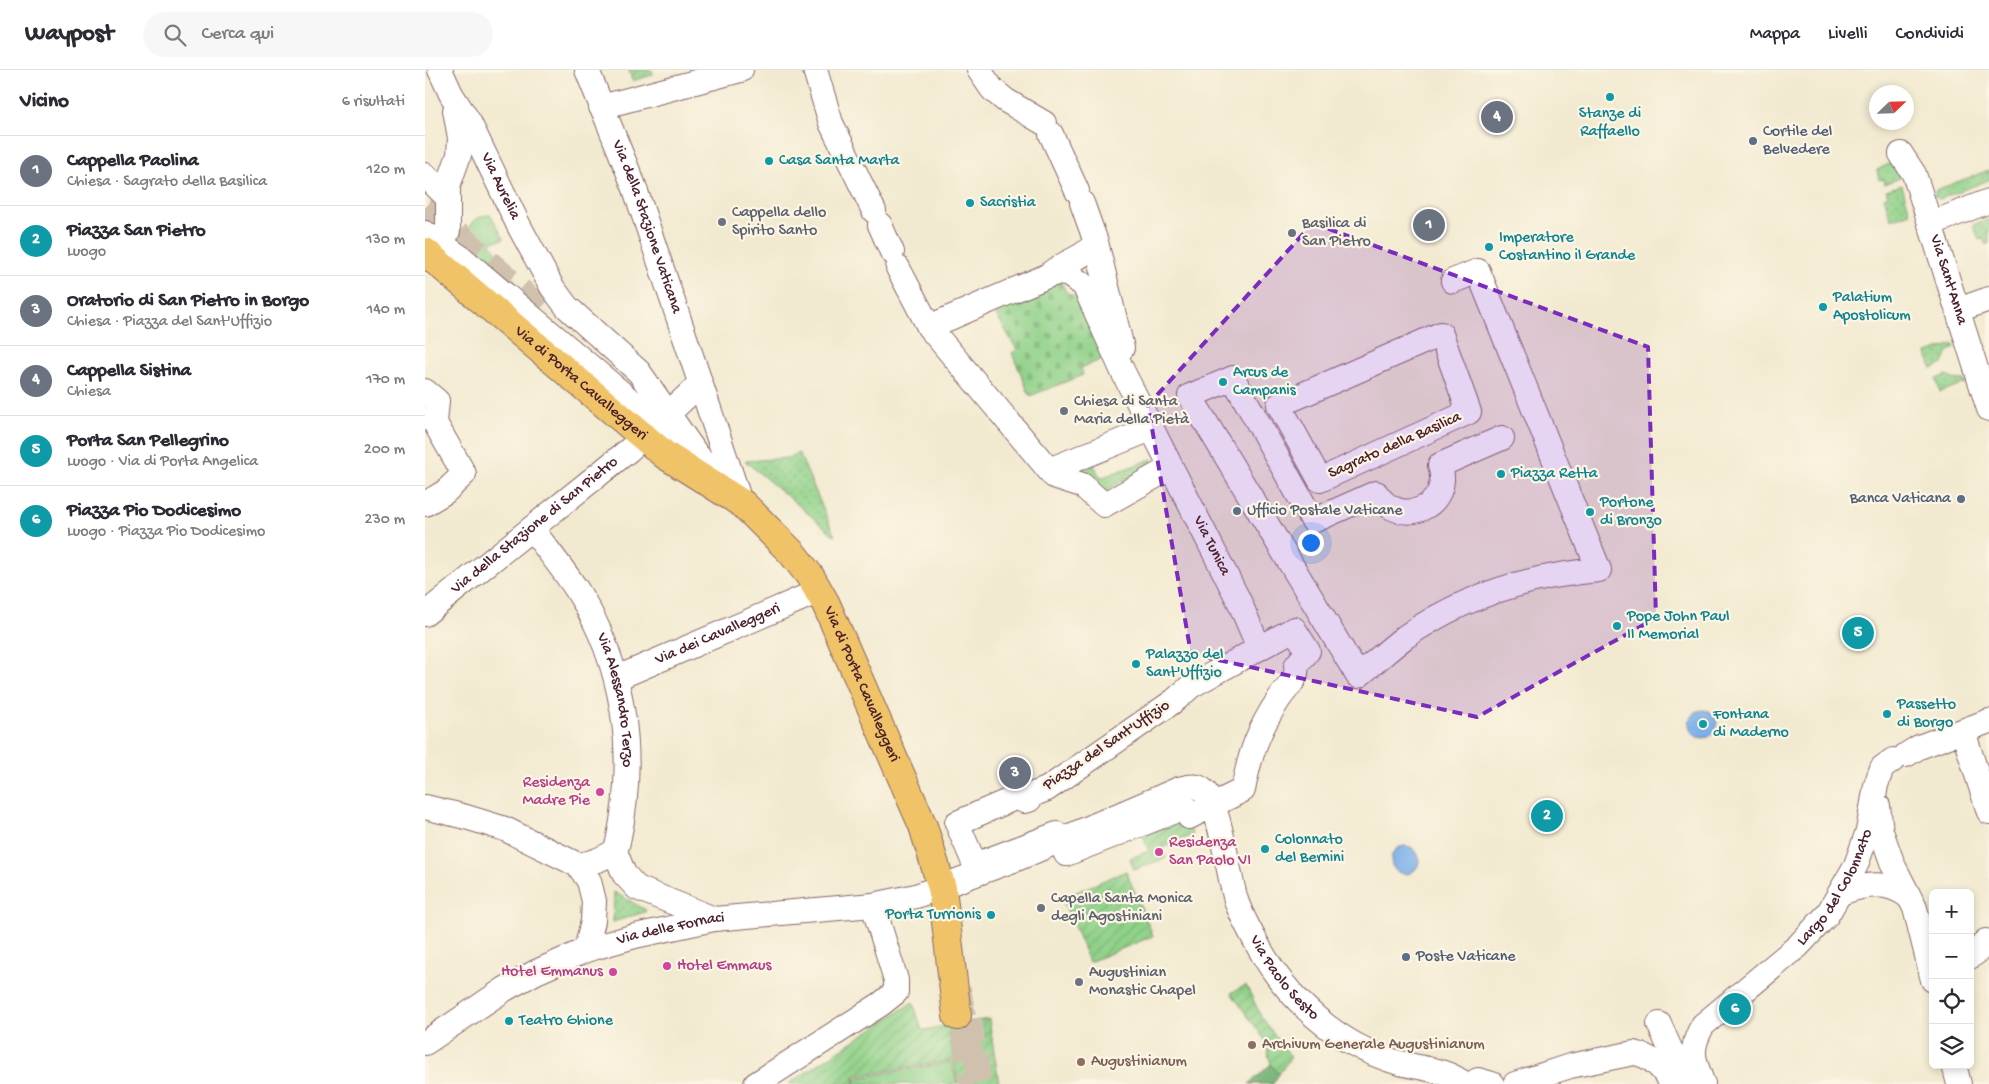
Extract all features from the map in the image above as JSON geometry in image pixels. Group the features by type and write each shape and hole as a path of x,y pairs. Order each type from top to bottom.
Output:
{"main road":[{"name":"Via di Porta Cavalleggeri","path":"432,248 657,425 665,455 743,504 792,553 819,591 923,826 942,888 964,1018"}],"street":[{"name":"Via Aurelia","path":"441,70 451,94 469,122 497,184 543,272 563,302"},
{"name":"Via della Stazione Vaticana","path":"587,70 631,178 728,469 743,504"},
{"path":"601,107 741,70"},
{"path":"815,70 831,123 895,260 929,327 1054,476 1082,485 1104,505 1170,468"},
{"path":"979,70 992,89 1047,128 1086,215 1123,352 1123,372"},
{"path":"432,248 450,222 447,198 450,180 457,163 460,138 451,94"},
{"name":"Via Sant'Anna","path":"1901,154 1914,174 1988,401"},
{"path":"457,163 478,162 497,184"},
{"path":"425,175 447,198"},
{"path":"1930,224 1989,201"},
{"path":"929,327 1047,276 1055,268 1091,250 1086,215"},
{"path":"1453,281 1477,271 1599,570 1533,580 1465,602 1407,636 1358,676 1190,396 1233,378 1313,521 1376,493 1388,506 1398,511 1410,512 1422,509 1431,503 1438,494 1442,482 1440,465 1502,438"},
{"name":"Via Tunica","path":"1047,276 1061,273 1067,274 1084,285 1123,372 1239,601 1259,648"},
{"path":"1958,310 1989,299"},
{"name":"Via di Porta Cavalleggeri","path":"563,302 633,365 657,425 688,443 706,466 743,504"},
{"name":"Sagrato della Basilica","path":"1441,334 1469,412 1320,480 1279,405 1441,334"},
{"path":"657,425 700,384"},
{"path":"425,391 437,401 435,423 464,474 445,492 425,504"},
{"name":"Via della Stazione di San Pietro","path":"425,614 532,529 657,425"},
{"path":"1049,470 1155,438"},
{"name":"Via Alessandro Terzo","path":"532,529 586,607 603,641 617,678 627,751 623,808 615,851"},
{"name":"Via dei Cavalleggeri","path":"617,678 819,591"},
{"name":"Piazza del Sant'Uffizio","path":"942,888 1061,841 1187,786 1207,796 1243,790 1251,752 1258,735 1280,697 1296,676 1296,666 1308,651 1294,629 1191,686 1173,701 1047,789 1034,794 1031,799 1024,801 1017,797 957,823 975,865 1057,834 1061,841"},
{"path":"1989,721 1963,731 1989,812"},
{"name":"Largo del Colonnato","path":"1703,1084 1694,1062 1693,1050 1696,1037 1703,1025 1809,937 1827,915 1852,874 1865,844 1876,785 1882,768 1919,748 1963,731"},
{"path":"1876,785 1881,831 1893,865 1915,908 1929,957"},
{"name":"Via Paolo Sesto","path":"1207,796 1237,904 1257,944 1285,986 1309,1011 1352,1043 1372,1053 1475,1083"},
{"path":"425,807 505,829 578,865 591,864 615,851 624,874 637,888 714,919"},
{"path":"578,865 591,886 594,901 593,921 585,950"},
{"path":"1841,893 1876,884 1889,886 1909,897"},
{"name":"Via delle Fornaci","path":"425,1043 505,989 536,972 585,950 635,936 714,919 873,905 942,888"},
{"path":"756,1084 881,1004 896,992 897,980 873,905"},
{"path":"1659,1024 1686,1084"},
{"path":"1515,1084 1570,1066 1634,1053 1643,1054 1658,1064 1671,1084"},
{"path":"1955,1069 1959,1084"}],"highlighted area":[{"path":"1313,223 1648,347 1656,618 1477,717 1191,654 1148,405"}],"green space":[{"path":"629,70 652,70 653,75 632,81"},
{"path":"1895,161 1900,178 1884,184 1883,179 1879,180 1877,170"},
{"path":"1989,170 1989,180 1940,199 1934,196 1936,190"},
{"path":"1902,185 1910,213 1891,220 1884,197 1888,196 1886,190"},
{"path":"491,215 504,239 490,242 517,285 515,286 468,243 468,232 472,223 480,217"},
{"path":"1989,219 1989,243 1986,245 1983,239 1979,240 1973,225"},
{"path":"1060,279 1066,292 1073,296 1078,294 1105,358 1081,368 1083,375 1030,396 1012,353 1017,350 993,309"},
{"path":"1954,344 1955,348 1948,352 1943,364 1932,369 1927,353"},
{"path":"1947,375 1952,379 1964,380 1965,383 1940,392 1936,379"},
{"path":"799,453 835,536 745,461 787,458"},
{"path":"1152,459 1152,466 1135,473 1104,493 1071,471 1093,462 1100,478"},
{"path":"1182,810 1193,835 1162,848 1166,858 1134,870 1130,858 1149,851 1140,828"},
{"path":"1126,871 1153,936 1089,962 1062,898"},
{"path":"614,892 646,910 645,912 613,922"},
{"path":"1246,985 1261,1016 1291,1057 1279,1074 1271,1064 1267,1050 1270,1047 1231,993"},
{"path":"913,1002 922,1030 989,1019 999,1084 958,1084 954,1060 854,1076 855,1084 788,1084"},
{"path":"952,1062 957,1084 856,1084 855,1078"},
{"path":"1271,1064 1279,1074 1273,1084 1249,1084"}],"water":[{"name":"Fontana di Maderno","path":"1703,710 1713,714 1717,724 1713,734 1703,738 1693,734 1689,724 1693,714"},
{"path":"1405,846 1415,850 1419,860 1415,870 1405,874 1395,870 1391,860 1395,850"}],"tunnel":[{"path":"425,207 541,311"},
{"path":"957,989 974,1084"},
{"path":"970,1020 980,1084"}],"place":[{"name":"Stanze di Raffaello","path":"1610,97"},
{"name":"Cappella Sistina","path":"1497,117"},
{"name":"Cortile del Belvedere","path":"1753,141"},
{"name":"Casa Santa Marta","path":"769,161"},
{"name":"Sacristia","path":"970,203"},
{"name":"Cappella dello Spirito Santo","path":"722,222"},
{"name":"Cappella Paolina","path":"1429,225"},
{"name":"Basilica di San Pietro","path":"1292,233"},
{"name":"Imperatore Costantino il Grande","path":"1489,247"},
{"name":"Palatium Apostolicum","path":"1823,307"},
{"name":"Arcus de Campanis","path":"1223,382"},
{"name":"Chiesa di Santa Maria della Pietà","path":"1064,411"},
{"name":"Piazza Retta","path":"1501,474"},
{"name":"Banca Vaticana","path":"1961,499"},
{"name":"Ufficio Postale Vaticane","path":"1237,511"},
{"name":"Portone di Bronzo","path":"1590,512"},
{"name":"Pope John Paul II Memorial","path":"1617,626"},
{"name":"Porta San Pellegrino","path":"1858,633"},
{"name":"Palazzo del Sant'Uffizio","path":"1136,664"},
{"name":"Passetto di Borgo","path":"1887,714"},
{"name":"Fontana di Maderno","path":"1703,724"},
{"name":"Oratorio di San Pietro in Borgo","path":"1015,773"},
{"name":"Residenza Madre Pie","path":"600,792"},
{"name":"Piazza San Pietro","path":"1547,816"},
{"name":"Colonnato del Bernini","path":"1265,849"},
{"name":"Residenza San Paolo VI","path":"1159,852"},
{"name":"Capella Santa Monica degli Agostiniani","path":"1041,908"},
{"name":"Porta Turrionis","path":"991,915"},
{"name":"Poste Vaticane","path":"1406,957"},
{"name":"Hotel Emmaus","path":"667,966"},
{"name":"Hotel Emmanus","path":"613,972"},
{"name":"Augustinian Monastic Chapel","path":"1079,982"},
{"name":"Piazza Pio Dodicesimo","path":"1735,1009"},
{"name":"Teatro Ghione","path":"509,1021"},
{"name":"Archivum Generale Augustinianum","path":"1252,1045"},
{"name":"Augustinianum","path":"1081,1062"}]}
